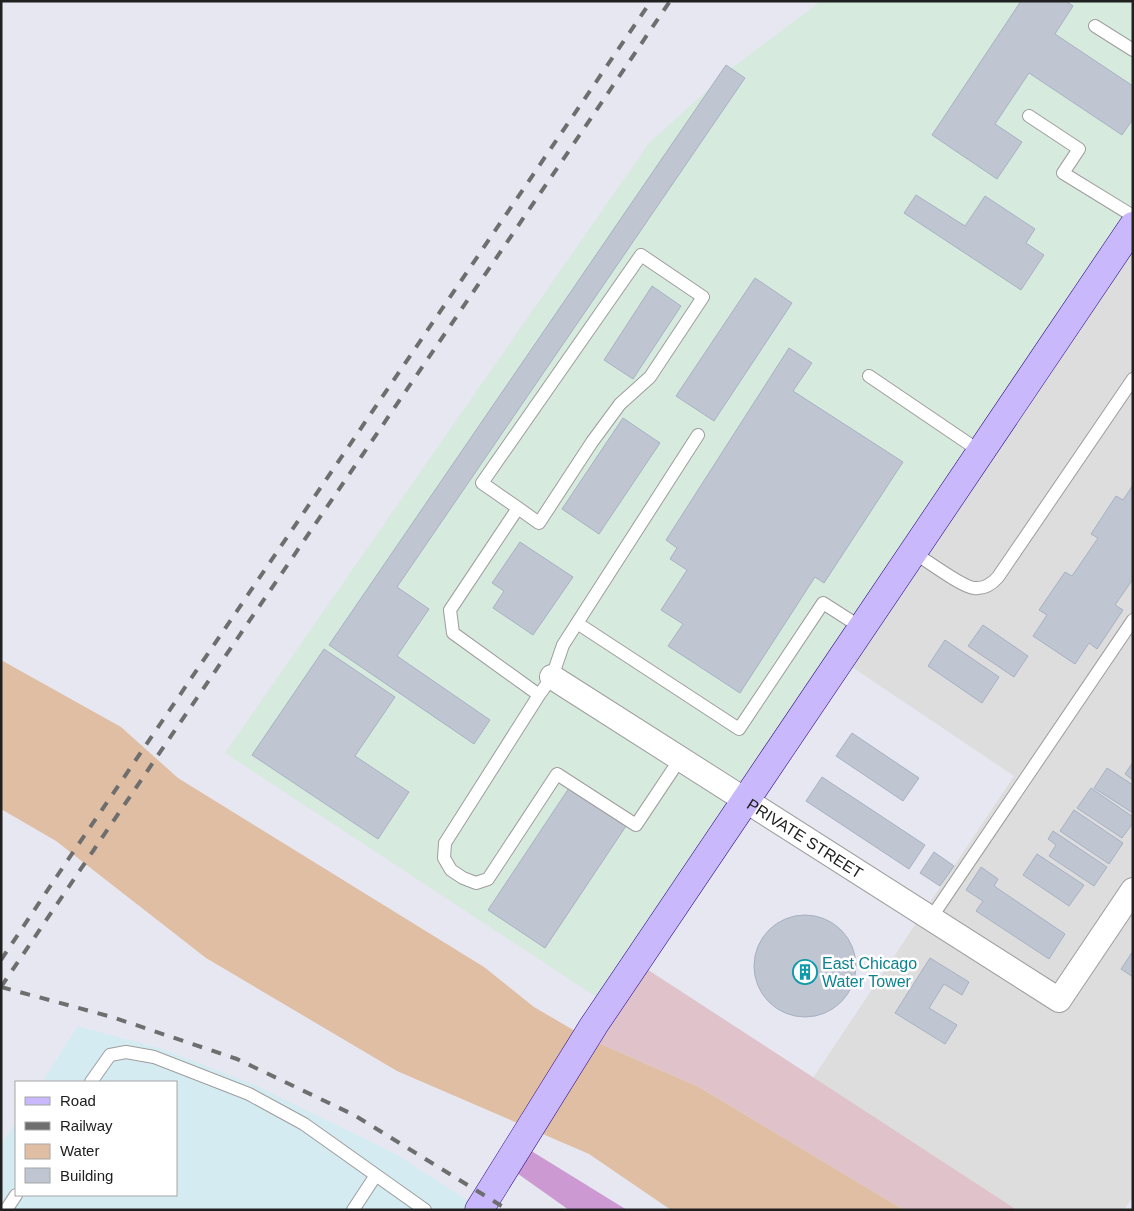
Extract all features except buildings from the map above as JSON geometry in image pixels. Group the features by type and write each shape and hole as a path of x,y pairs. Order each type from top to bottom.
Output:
{"main road":[{"path":"479,1210 594,1025 1133,226"}],"street":[{"name":"PRIVATE STREET","path":"545,686 680,759 1059,1000 1133,890"}],"lane":[{"path":"1095,26 1133,50"},
{"path":"1029,116 1079,148 1063,173 1133,216"},
{"path":"641,254 703,298 650,377 620,404 592,442 539,522 518,508 482,483 641,254"},
{"path":"869,376 981,452"},
{"path":"914,552 973,588 992,584 1133,379"},
{"path":"680,759 636,825 557,774 488,879 476,883 463,878 451,870 444,858 445,843 545,686 564,645 577,623 698,435"},
{"path":"518,508 450,610 453,633 545,686"},
{"path":"577,623 739,729 824,603 862,628"},
{"path":"931,918 1133,620"},
{"path":"92,1081 110,1055 126,1052 154,1058 249,1094 304,1124 425,1210"},
{"path":"353,1210 376,1175"},
{"path":"6,1210 15,1196"}],"shaded area":[{"path":"821,1 1133,1 1133,214 601,1000 225,753 649,143 733,67"},
{"path":"1133,238 1133,1197 1124,1210 1017,1210 813,1078 1014,776 846,663"},
{"path":"639,964 1017,1210 904,1210 699,1087 587,1038"},
{"path":"78,1026 162,1049 255,1085 397,1155 470,1202 465,1210 1,1210 1,1146 15,1124 15,1196 178,1196 178,1081 43,1081"},
{"path":"520,1144 627,1210 569,1210 507,1166"}],"water":[{"path":"1,660 121,727 178,778 484,967 534,1007 587,1038 699,1087 904,1210 671,1210 589,1154 397,1071 206,958 56,841 1,809"}],"railway":[{"path":"1,960 651,1"},
{"path":"1,987 670,1"},
{"path":"1,987 112,1017 237,1059 354,1115 508,1210"}],"place":[{"name":"East Chicago Water Tower","path":"805,972"}]}
